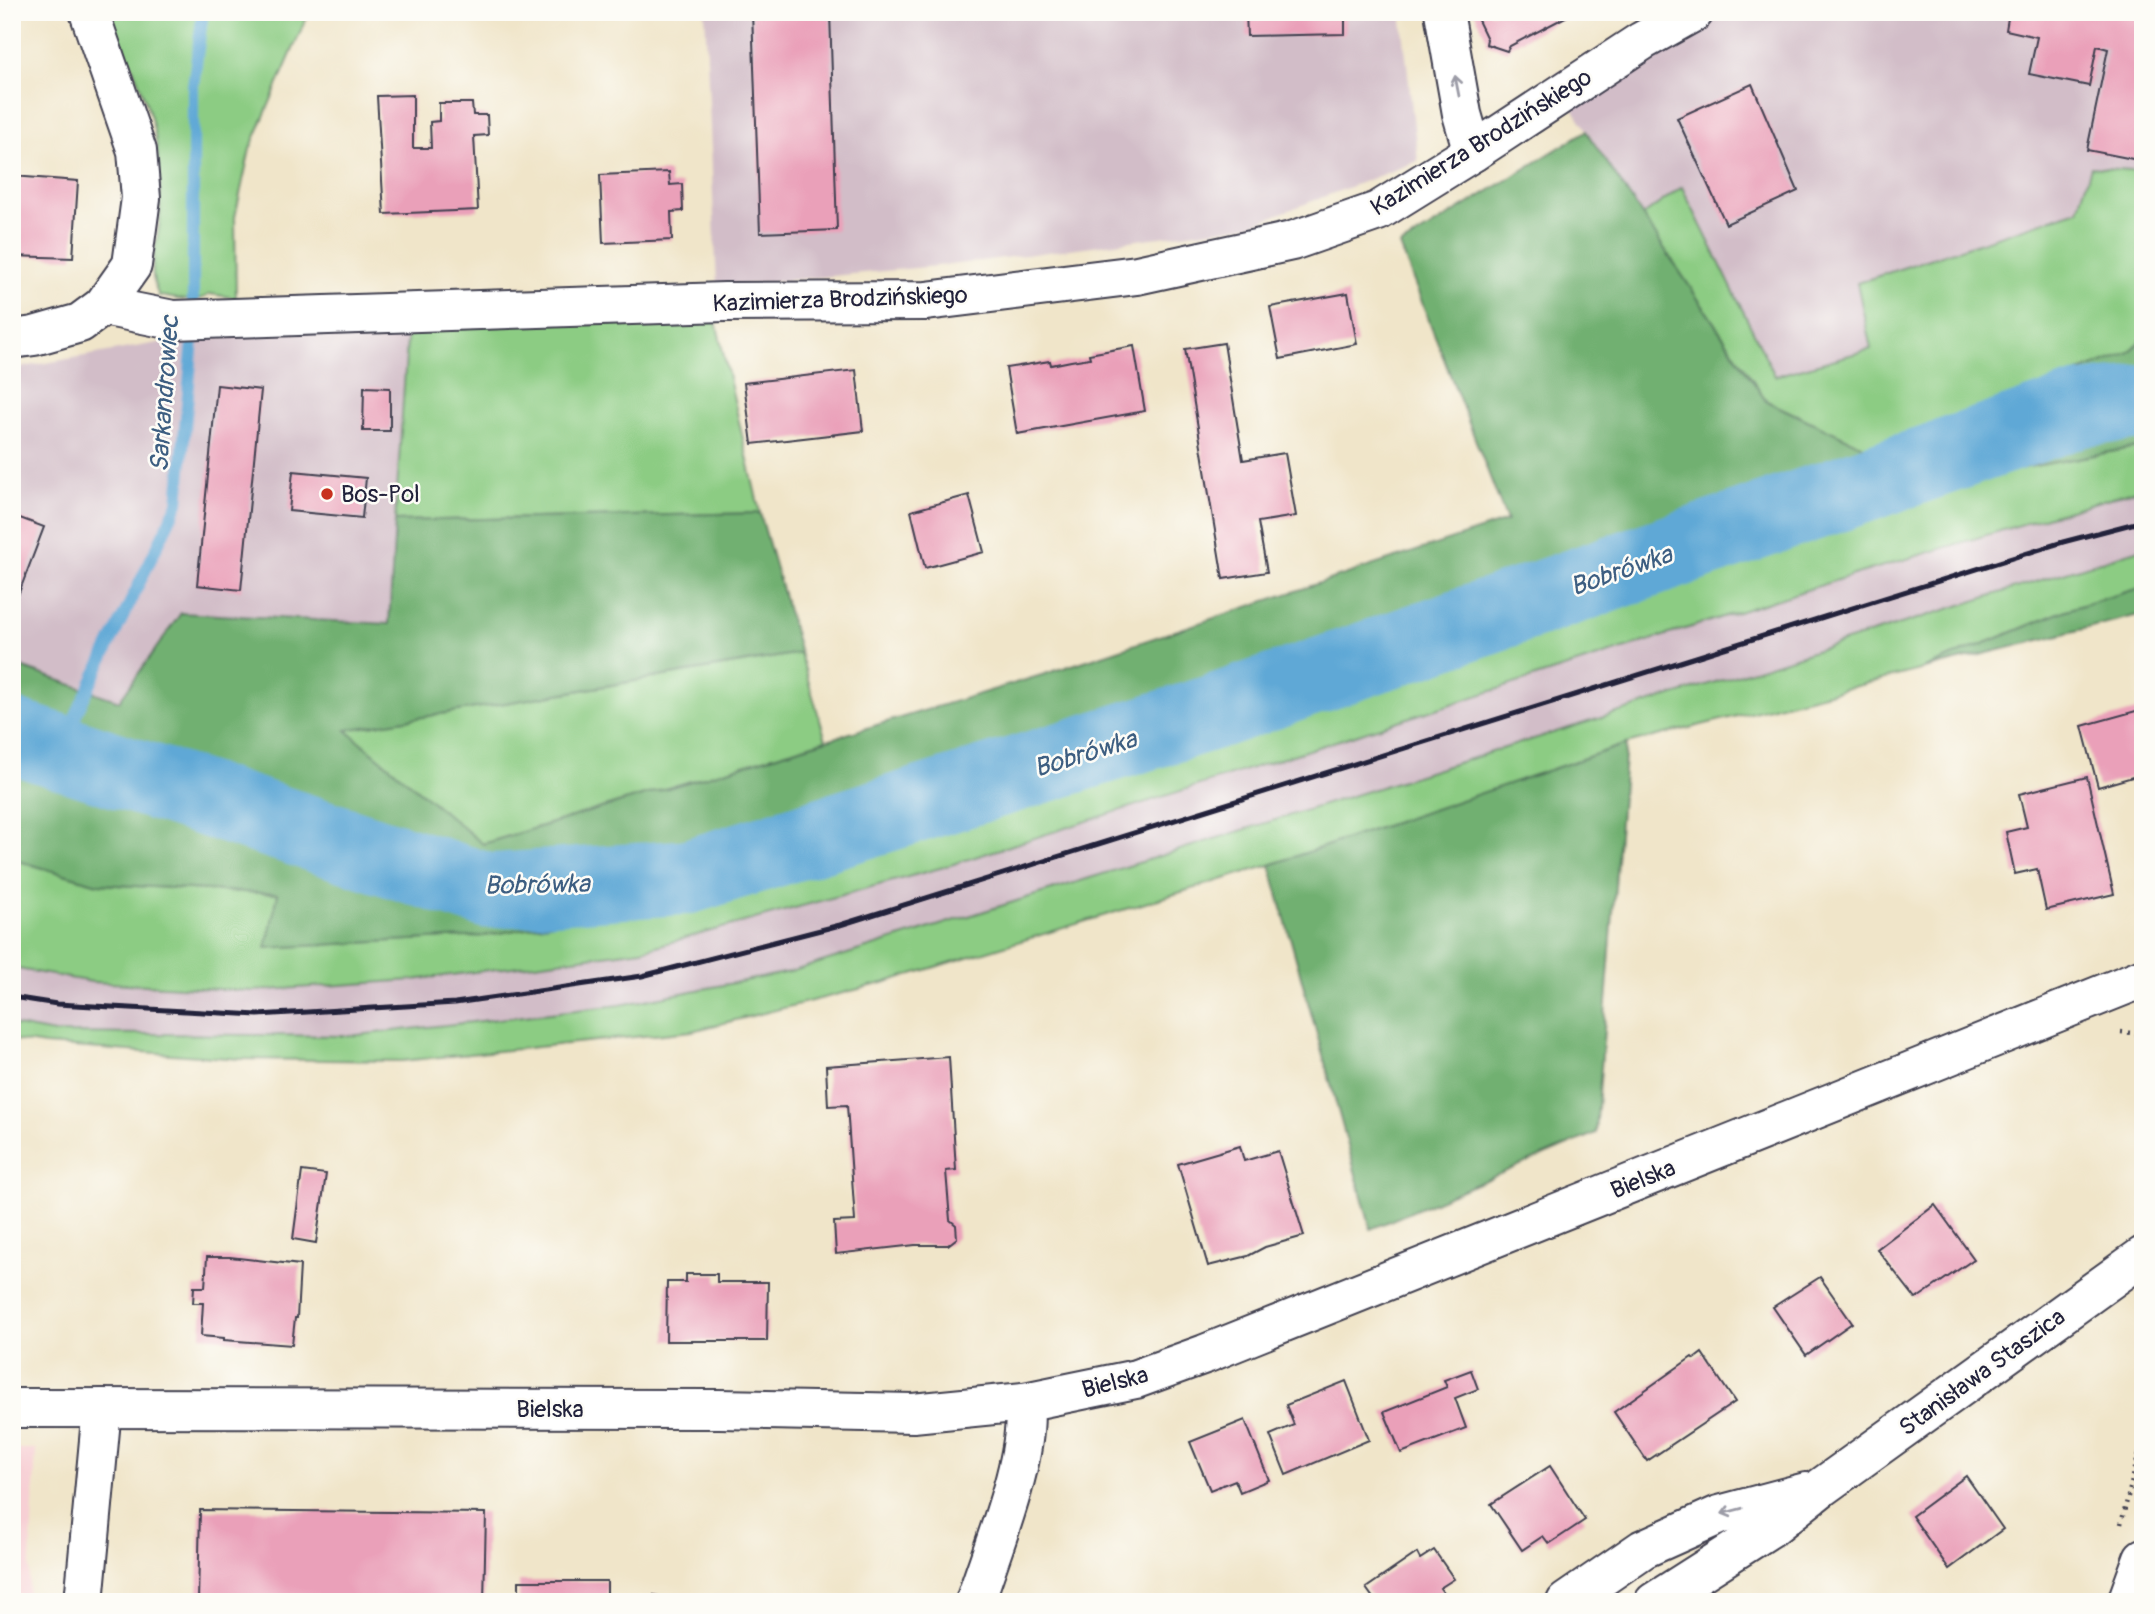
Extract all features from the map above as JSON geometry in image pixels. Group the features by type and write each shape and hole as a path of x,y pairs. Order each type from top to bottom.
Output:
{"street":[{"path":"12,339 34,336 80,323 103,306 132,265 141,198 138,151 89,12"},
{"path":"1444,12 1462,114 1473,152"},
{"name":"Kazimierza Brodzińskiego","path":"103,306 173,320 725,302 926,301 1124,277 1304,237 1378,211 1642,41 1694,12"},
{"name":"Bielska","path":"12,1408 719,1409 913,1413 1024,1402 1136,1379 1205,1354 2143,978"},
{"name":"Stanisława Staszica","path":"1654,1602 1773,1526 1822,1487 2143,1256"},
{"path":"975,1602 1013,1486 1027,1421 1024,1402"},
{"path":"83,1602 102,1408"},
{"name":"Stanisława Staszica","path":"1566,1602 1643,1549 1706,1520 1822,1487"},
{"path":"2127,1602 2130,1547"}],"path":[{"path":"2130,1547 2143,1437"}],"shaded area":[{"path":"705,12 1401,12 1418,161 1250,225 958,264 717,287"},
{"path":"1668,12 2143,12 2143,171 2091,167 2078,210 1857,283 1872,349 1774,376 1683,187 1642,216 1552,76"},
{"path":"408,325 389,624 181,613 119,701 12,664 12,369 174,340"},
{"path":"2143,488 2143,548 790,972 620,1005 349,1036 54,1033 12,1025 12,968 93,982 253,991 413,980 642,950"},
{"path":"12,1449 36,1449 28,1602 12,1602"}],"green space":[{"path":"108,12 309,12 250,149 235,217 236,298 210,294 198,300 159,296 153,277 160,210 154,131 137,78"},
{"path":"1586,131 1766,401 1878,453 2130,352 2143,338 2143,446 2018,469 1070,783 681,899 484,936 266,948 278,894 98,884 12,859 12,664 119,701 181,613 389,624 395,521 760,513 800,653 346,730 483,844 1045,674 1507,521 1400,246"},
{"path":"2091,167 2143,171 2143,338 2130,352 1877,453 1767,401 1642,216 1682,187 1775,376 1871,349 1857,283 2078,210"},
{"path":"715,317 760,513 395,521 408,325"},
{"path":"2143,446 2143,488 1847,577 944,867 642,950 413,980 253,991 92,982 12,968 12,859 98,884 279,894 267,948 484,936 681,899 1070,783 2018,469"},
{"path":"2143,548 2143,587 2066,610 1920,670 1626,744 1270,865 883,983 692,1031 402,1061 241,1059 45,1045 12,1040 12,1025 54,1033 349,1036 620,1005 790,972"},
{"path":"2143,587 2143,614 1920,670 2066,610"},
{"path":"800,653 826,740 482,844 345,730"},
{"path":"1626,744 1596,1133 1371,1229 1270,865"}],"building":[{"path":"752,12 830,12 837,230 760,233"},
{"path":"1246,12 1345,12 1345,34 1247,36"},
{"path":"1474,12 1575,12 1510,46 1507,51 1486,44 1487,39"},
{"path":"2009,12 2143,12 2143,161 2087,150 2108,49 2097,46 2089,86 2029,74 2037,37 2006,30"},
{"path":"1752,84 1798,191 1726,224 1677,118"},
{"path":"413,95 413,148 431,148 430,122 439,121 439,103 472,103 473,115 487,115 488,135 474,136 478,210 384,214 377,96"},
{"path":"669,172 670,185 682,184 683,211 671,212 672,240 603,243 600,175"},
{"path":"12,176 78,181 73,258 12,256"},
{"path":"1348,293 1357,344 1280,359 1270,307"},
{"path":"1224,343 1243,460 1285,453 1296,516 1258,522 1267,572 1223,579 1185,349"},
{"path":"1134,346 1145,411 1017,434 1006,368 1050,361 1051,365 1090,358 1089,354"},
{"path":"856,370 863,431 752,444 744,383"},
{"path":"217,385 261,390 241,590 197,585"},
{"path":"364,387 390,388 390,431 363,431"},
{"name":"Bos-Pol","path":"293,471 366,478 362,518 289,511"},
{"path":"969,495 984,552 925,568 911,511"},
{"path":"12,515 44,527 12,611"},
{"path":"2143,709 2143,774 2098,787 2082,726"},
{"path":"2087,777 2114,894 2046,910 2037,869 2015,874 2006,832 2027,827 2019,794"},
{"path":"949,1057 956,1170 946,1171 950,1220 956,1225 957,1238 948,1245 915,1245 836,1254 834,1222 855,1221 847,1105 828,1106 826,1066"},
{"path":"1240,1146 1244,1161 1278,1151 1304,1236 1265,1247 1248,1256 1208,1266 1178,1164"},
{"path":"302,1171 326,1174 316,1243 293,1239"},
{"path":"1935,1205 1974,1259 1916,1299 1877,1249"},
{"path":"207,1257 300,1265 297,1318 292,1345 201,1336 203,1303 193,1303 194,1287 205,1287"},
{"path":"686,1274 717,1274 717,1282 768,1282 767,1341 666,1341 667,1282 686,1282"},
{"path":"1820,1277 1852,1323 1806,1355 1773,1307"},
{"path":"1702,1353 1735,1402 1647,1461 1614,1412 1692,1357 1694,1359"},
{"path":"1471,1370 1478,1389 1455,1398 1466,1428 1401,1453 1384,1412 1447,1387 1444,1380"},
{"path":"1346,1381 1369,1440 1286,1475 1270,1435 1294,1425 1286,1405"},
{"path":"1245,1420 1269,1480 1240,1492 1235,1480 1210,1490 1190,1442"},
{"path":"1550,1466 1585,1520 1549,1544 1543,1536 1522,1550 1491,1504"},
{"path":"1966,1476 2003,1529 1949,1569 1912,1516"},
{"path":"200,1510 486,1513 484,1602 198,1602"},
{"path":"1434,1550 1454,1579 1440,1588 1450,1602 1376,1602 1366,1588 1417,1553 1420,1559"},
{"path":"519,1581 607,1581 607,1602 519,1602"},
{"path":"654,1595 681,1601 681,1602 652,1602"}],"waterway":[{"name":"Sarkandrowiec","path":"58,752 178,503 193,340 193,86 203,12"},
{"name":"Bobrówka","path":"12,736 488,891 687,877 1217,711 2079,410 2143,402"}],"railway":[{"path":"12,997 57,1004 258,1015 455,1003 642,976 840,925 2063,542 2143,521"}],"place":[{"name":"Bos-Pol","path":"327,494"}]}
